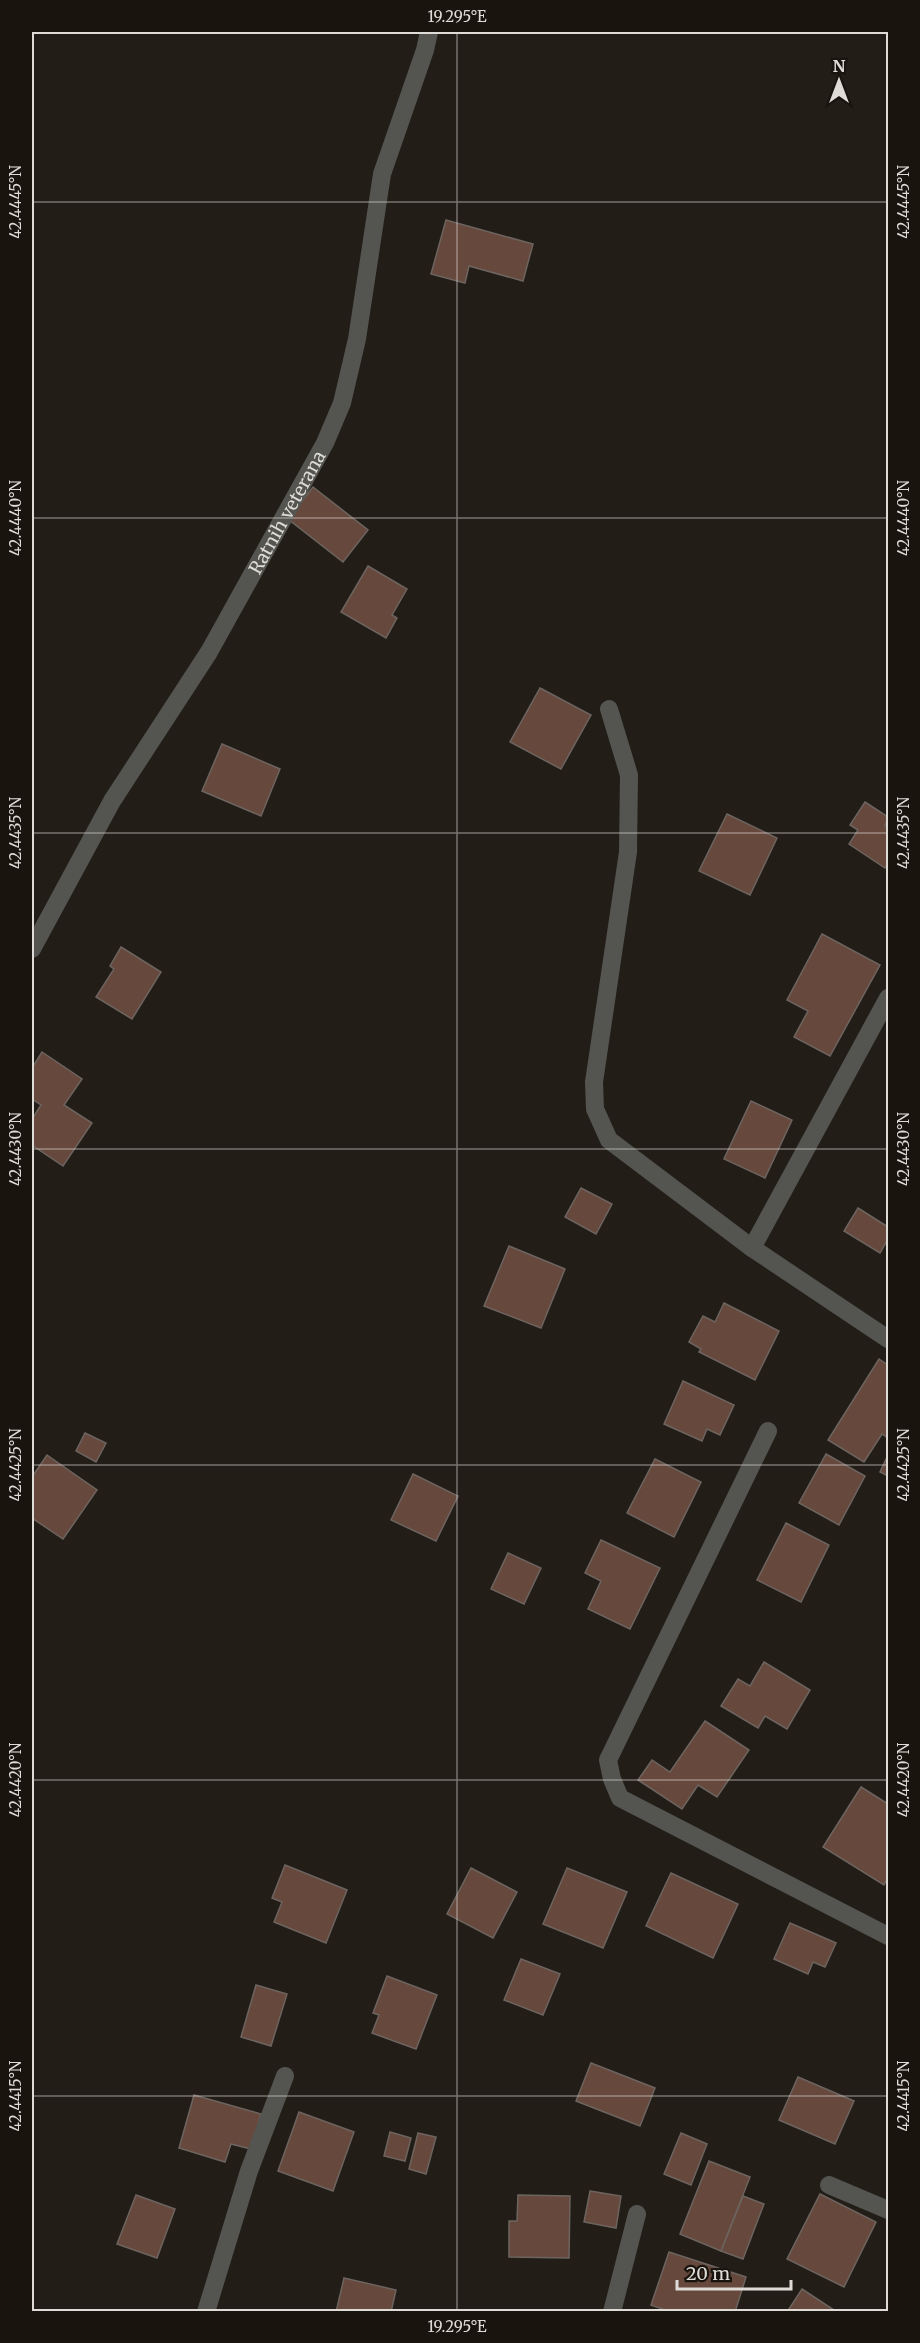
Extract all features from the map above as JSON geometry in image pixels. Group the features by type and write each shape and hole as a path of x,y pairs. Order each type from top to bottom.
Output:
{"street":[{"name":"Ratnih veterana","path":"32,949 112,801 209,652 325,443 338,413 357,339 382,174 429,32"},
{"path":"609,709 629,775 628,852 594,1082 595,1109 609,1140 752,1248 888,1339"},
{"path":"752,1248 888,998"},
{"path":"768,1431 608,1760 612,1779 620,1798 888,1936"},
{"path":"207,2312 249,2171 285,2076"},
{"path":"829,2185 888,2210"},
{"path":"612,2312 637,2214"}],"building":[{"path":"446,220 533,244 523,281 469,266 465,283 431,274"},
{"path":"313,487 368,530 343,562 288,519"},
{"path":"368,566 407,589 392,615 397,618 386,638 341,612"},
{"path":"540,688 591,715 561,769 510,742"},
{"path":"222,744 280,769 261,816 202,791"},
{"path":"865,802 888,817 885,826 888,828 888,863 885,868 849,844 858,830 850,825"},
{"path":"727,814 777,838 750,895 699,871"},
{"path":"822,934 880,965 830,1056 794,1037 808,1011 787,1000"},
{"path":"121,947 161,972 132,1019 96,997 114,969 110,966"},
{"path":"42,1052 82,1079 64,1105 92,1123 63,1166 32,1145 32,1119 41,1105 32,1099 32,1068"},
{"path":"751,1101 792,1120 765,1178 724,1159"},
{"path":"581,1188 612,1204 596,1234 565,1217"},
{"path":"858,1208 888,1227 888,1239 880,1253 844,1231"},
{"path":"509,1246 565,1269 541,1328 484,1306"},
{"path":"724,1303 779,1331 755,1380 699,1352 701,1349 689,1342 703,1316 715,1322"},
{"path":"879,1359 888,1365 888,1438 882,1434 864,1462 828,1440"},
{"path":"683,1381 734,1405 720,1435 707,1429 702,1441 664,1424"},
{"path":"85,1433 106,1443 96,1462 76,1451"},
{"path":"826,1454 865,1476 839,1525 799,1503"},
{"path":"47,1455 97,1490 63,1539 32,1518 32,1477"},
{"path":"888,1455 888,1476 880,1472"},
{"path":"655,1459 701,1482 674,1537 627,1513"},
{"path":"413,1474 458,1496 436,1541 391,1520"},
{"path":"786,1523 829,1545 801,1602 757,1580"},
{"path":"601,1540 660,1568 630,1629 588,1609 601,1581 585,1573"},
{"path":"508,1553 541,1568 524,1604 491,1589"},
{"path":"764,1662 810,1690 787,1729 765,1716 758,1728 721,1706 738,1679 750,1686"},
{"path":"705,1721 749,1750 717,1797 698,1785 682,1809 638,1780 652,1760 670,1772"},
{"path":"861,1787 888,1804 888,1877 884,1885 823,1847"},
{"path":"285,1865 347,1890 326,1943 274,1922 282,1902 272,1898"},
{"path":"471,1868 517,1892 493,1938 447,1914"},
{"path":"567,1868 627,1892 603,1948 543,1924"},
{"path":"671,1873 738,1904 713,1958 646,1926"},
{"path":"790,1923 836,1943 825,1967 813,1962 808,1974 774,1959"},
{"path":"521,1959 560,1974 543,2015 504,2000"},
{"path":"387,1976 437,1995 416,2049 372,2033 379,2015 373,2013"},
{"path":"256,1985 287,1994 271,2046 241,2037"},
{"path":"591,2063 655,2088 640,2126 576,2101"},
{"path":"798,2077 854,2101 835,2144 779,2120"},
{"path":"194,2095 261,2114 251,2149 231,2144 225,2162 179,2148"},
{"path":"299,2112 354,2132 333,2191 278,2171"},
{"path":"390,2132 411,2138 405,2161 384,2156"},
{"path":"418,2133 436,2137 426,2174 409,2169"},
{"path":"681,2133 707,2144 691,2185 664,2174"},
{"path":"709,2161 750,2177 721,2251 680,2234"},
{"path":"590,2191 621,2196 616,2228 584,2222"},
{"path":"820,2194 876,2222 844,2287 787,2259"},
{"path":"136,2195 175,2209 157,2258 117,2244"},
{"path":"518,2195 570,2196 569,2258 509,2257 509,2221 517,2221"},
{"path":"743,2196 764,2204 743,2259 721,2251"},
{"path":"669,2252 746,2277 735,2312 671,2312 651,2305"},
{"path":"344,2278 396,2290 391,2312 336,2312"},
{"path":"802,2289 837,2312 787,2312"},
{"path":"486,2310 549,2310 549,2312 486,2312"}]}
